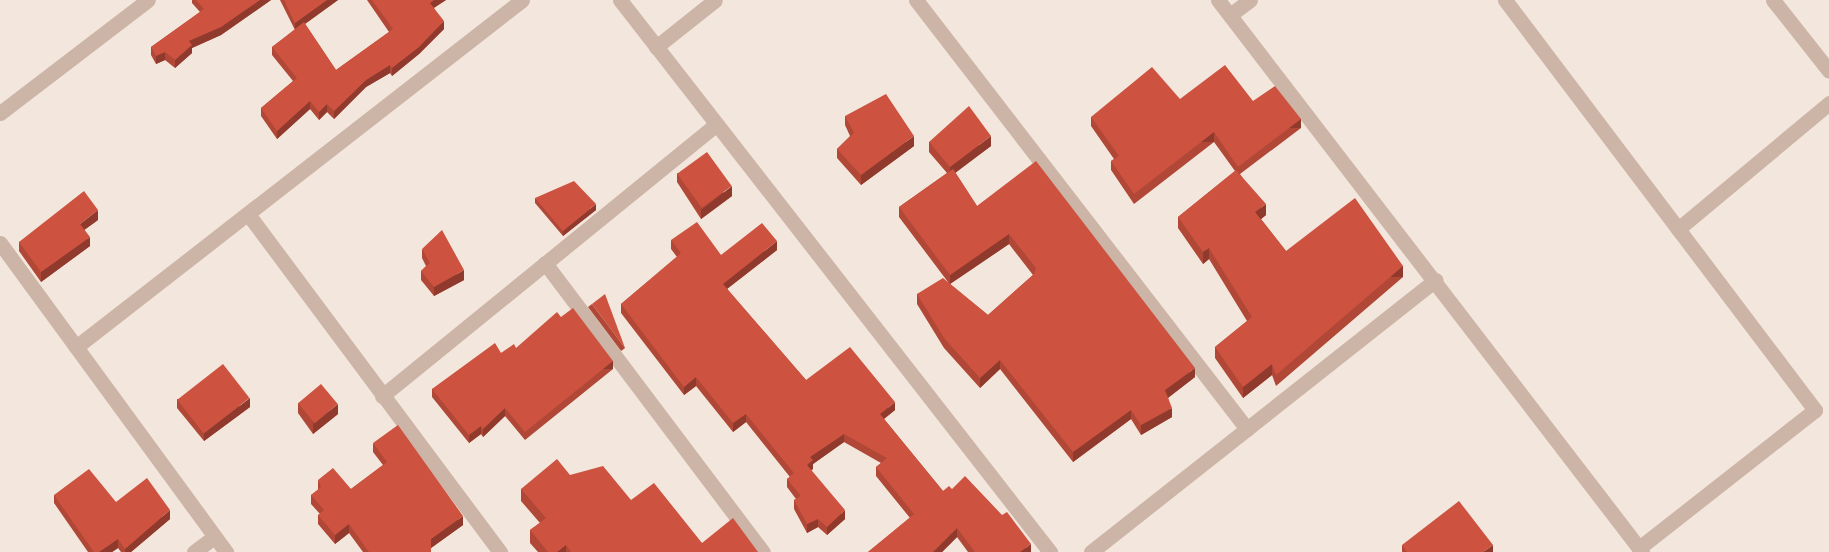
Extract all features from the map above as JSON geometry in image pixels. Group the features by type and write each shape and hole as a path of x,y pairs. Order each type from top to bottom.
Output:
{"street":[{"path":"0,113 148,0"},
{"path":"76,347 522,0"},
{"path":"620,0 715,125 1050,552"},
{"path":"656,47 715,0"},
{"path":"916,0 1246,429"},
{"path":"1218,0 1641,550 1815,410 1505,0"},
{"path":"1230,15 1250,0"},
{"path":"1773,0 1829,71"},
{"path":"1678,229 1829,103"},
{"path":"381,396 715,125"},
{"path":"248,214 381,396 500,552"},
{"path":"0,243 226,552"},
{"path":"545,263 763,552"},
{"path":"1091,552 1435,280"},
{"path":"194,552 214,537"}],"building":[{"path":"196,0 260,0 221,27 189,41 192,45 175,60 165,52 156,56 151,47 204,9"},
{"path":"284,0 327,0 295,23"},
{"path":"372,0 434,0 430,3 444,21 419,47 392,68 390,65 366,80 334,111 327,104 319,112 310,101 277,131 261,108 297,78 272,47 304,22 336,70 393,29"},
{"path":"1225,65 1253,101 1275,86 1301,119 1238,167 1214,132 1134,194 1111,161 1119,156 1091,117 1152,67 1180,99"},
{"path":"886,94 914,136 861,175 837,149 854,133 845,116"},
{"path":"969,106 991,136 950,167 929,142"},
{"path":"707,152 732,186 702,208 677,174"},
{"path":"1036,161 1195,368 1165,390 1172,408 1141,425 1131,410 1073,452 1000,360 980,378 944,338 917,294 943,278 988,315 1034,274 1036,268 1009,234 950,275 899,207 953,169 977,206"},
{"path":"1236,170 1266,204 1255,212 1286,251 1355,198 1403,266 1276,375 1272,364 1243,387 1215,347 1252,317 1209,248 1203,252 1178,217"},
{"path":"574,181 596,204 563,231 535,198"},
{"path":"84,191 98,210 80,224 90,237 41,272 19,242"},
{"path":"697,222 721,255 762,223 777,241 723,284 806,380 850,347 895,402 880,414 943,491 949,486 952,489 965,476 1002,515 1007,512 1031,544 1020,552 975,552 957,528 933,552 868,552 914,514 876,467 887,458 844,434 810,457 813,460 807,465 845,510 827,527 818,519 807,524 794,500 801,496 787,479 794,473 746,414 733,423 696,377 684,387 621,304 681,253 671,240"},
{"path":"442,230 464,270 434,287 421,271 430,263 422,249"},
{"path":"605,294 625,348 592,304"},
{"path":"573,308 613,361 525,432 505,408 483,429 481,426 469,435 432,389 495,343 501,353 514,344 516,348 557,312 561,317"},
{"path":"223,364 249,398 204,434 177,400"},
{"path":"321,384 338,404 315,423 298,403"},
{"path":"398,425 463,516 431,539 431,552 369,552 349,524 335,535 318,515 324,510 311,495 321,487 318,480 333,468 351,489 387,462 373,443"},
{"path":"557,459 570,475 603,466 631,500 654,483 702,543 733,518 758,552 571,552 566,545 557,552 548,552 530,530 546,518 521,489"},
{"path":"89,469 116,502 147,478 170,510 125,549 118,539 99,552 94,552 54,495"},
{"path":"1459,501 1493,545 1483,552 1407,552 1402,545"}]}
